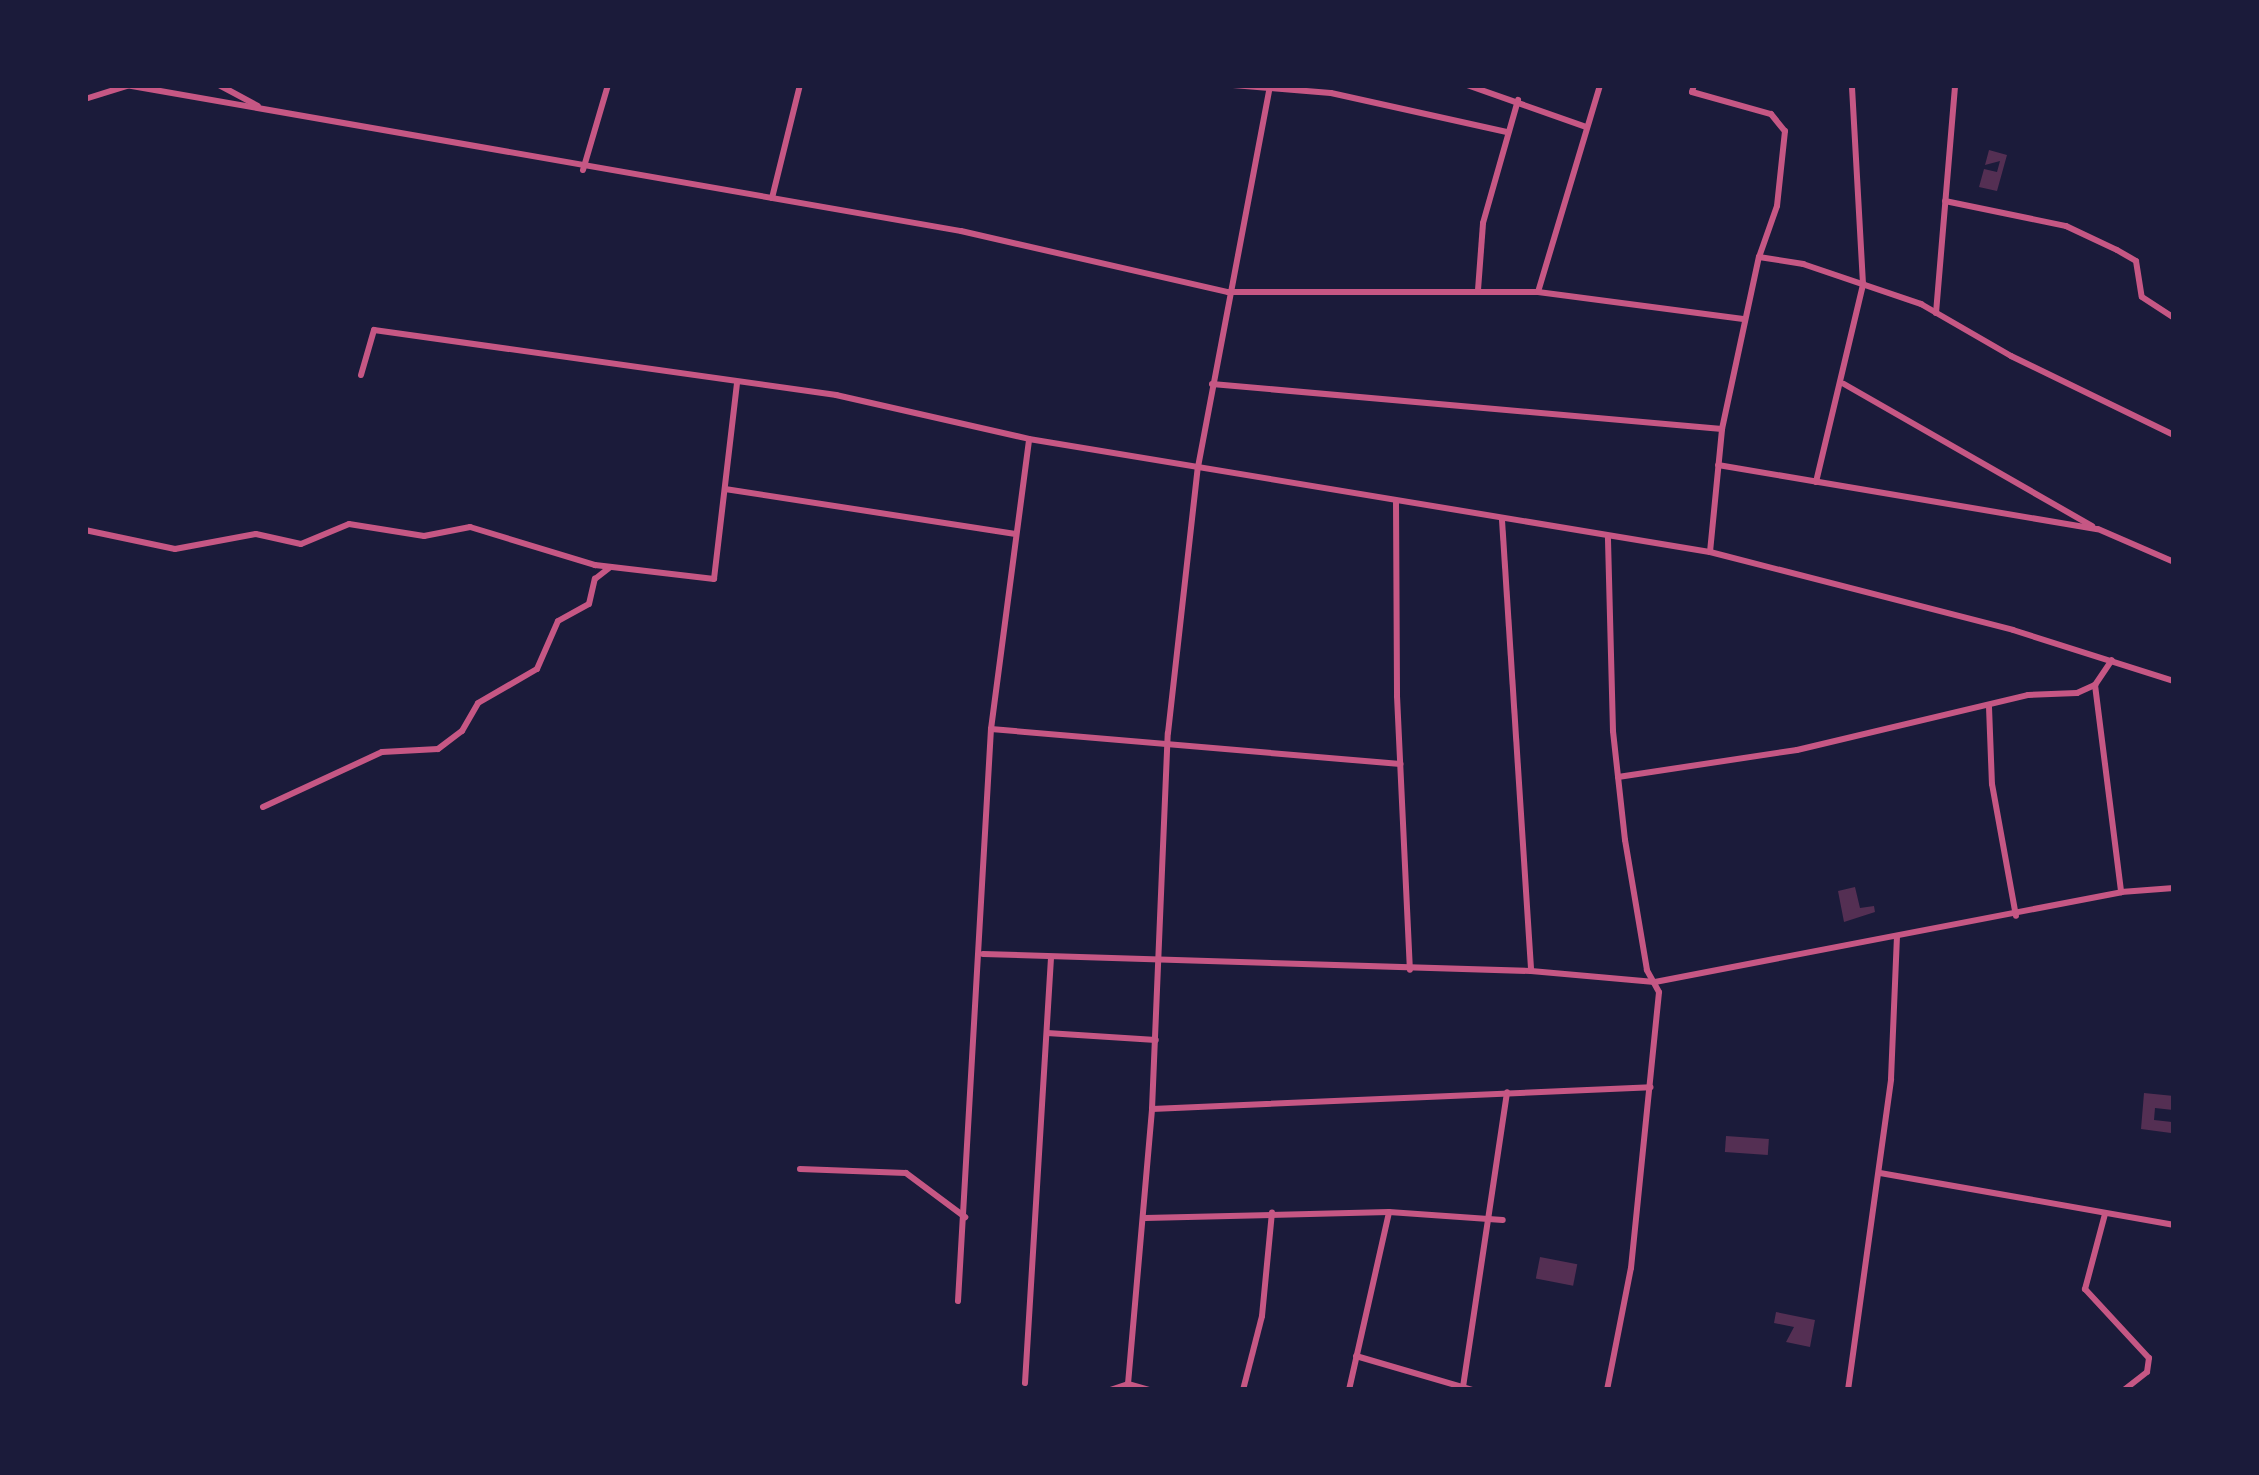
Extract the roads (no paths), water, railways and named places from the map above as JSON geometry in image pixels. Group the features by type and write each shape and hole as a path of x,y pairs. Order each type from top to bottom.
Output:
{"street":[{"path":"85,99 127,85 582,170 961,230 1228,292 1538,292 1743,319"},
{"path":"220,85 266,110"},
{"path":"582,170 608,85"},
{"path":"772,198 800,85"},
{"path":"1234,85 1331,92 1507,132"},
{"path":"1468,85 1586,126"},
{"path":"1538,292 1600,85"},
{"path":"1694,85 1692,92 1771,114 1785,132 1778,206 1759,257 1743,319 1722,429 1710,552"},
{"path":"1816,482 1844,384 1863,284 1852,85"},
{"path":"1936,313 1955,85"},
{"path":"1128,1384 1152,1109 1167,749 1198,468 1269,88"},
{"path":"1478,290 1483,222 1518,100"},
{"path":"1945,201 2066,226 2117,250 2136,261 2142,298 2174,318"},
{"path":"1759,257 1863,284 1936,313 2174,434"},
{"path":"361,375 374,330 836,395 1029,439 1710,552 2112,660 2174,681"},
{"path":"85,530 175,548 256,534 301,544 349,524 424,536 470,527 502,542 610,567 714,579 737,383"},
{"path":"1212,384 1722,429"},
{"path":"1844,384 2098,529 2174,562"},
{"path":"958,1302 982,954 991,729 1029,439"},
{"path":"1718,465 2098,529"},
{"path":"725,489 1016,534"},
{"path":"1396,500 1410,970"},
{"path":"1502,520 1531,972"},
{"path":"1608,538 1618,777 1647,970 1655,982 1652,1087 1631,1268 1608,1390"},
{"path":"263,807 352,762 382,752 438,748 462,731 478,703 537,670 558,620 588,604 594,579 610,567"},
{"path":"2112,660 2095,685 2121,892"},
{"path":"1618,777 1796,750 2095,685"},
{"path":"1989,707 1992,784 2016,916"},
{"path":"991,729 1167,749 1401,764"},
{"path":"982,954 1531,972 1655,982 2016,916 2121,892 2174,888"},
{"path":"1848,1390 1880,1173 1897,936"},
{"path":"1025,1383 1051,959"},
{"path":"1047,1034 1156,1040"},
{"path":"1152,1109 1652,1087"},
{"path":"1463,1386 1508,1092"},
{"path":"800,1169 906,1173 965,1217"},
{"path":"1880,1173 2174,1226"},
{"path":"1243,1390 1262,1316 1272,1212"},
{"path":"1145,1218 1389,1212 1504,1220"},
{"path":"1349,1390 1389,1212"},
{"path":"2105,1214 2084,1289 2149,1358 2146,1372 2124,1390"},
{"path":"1356,1356 1472,1390"},
{"path":"1110,1390 1128,1384 1149,1390"}]}
